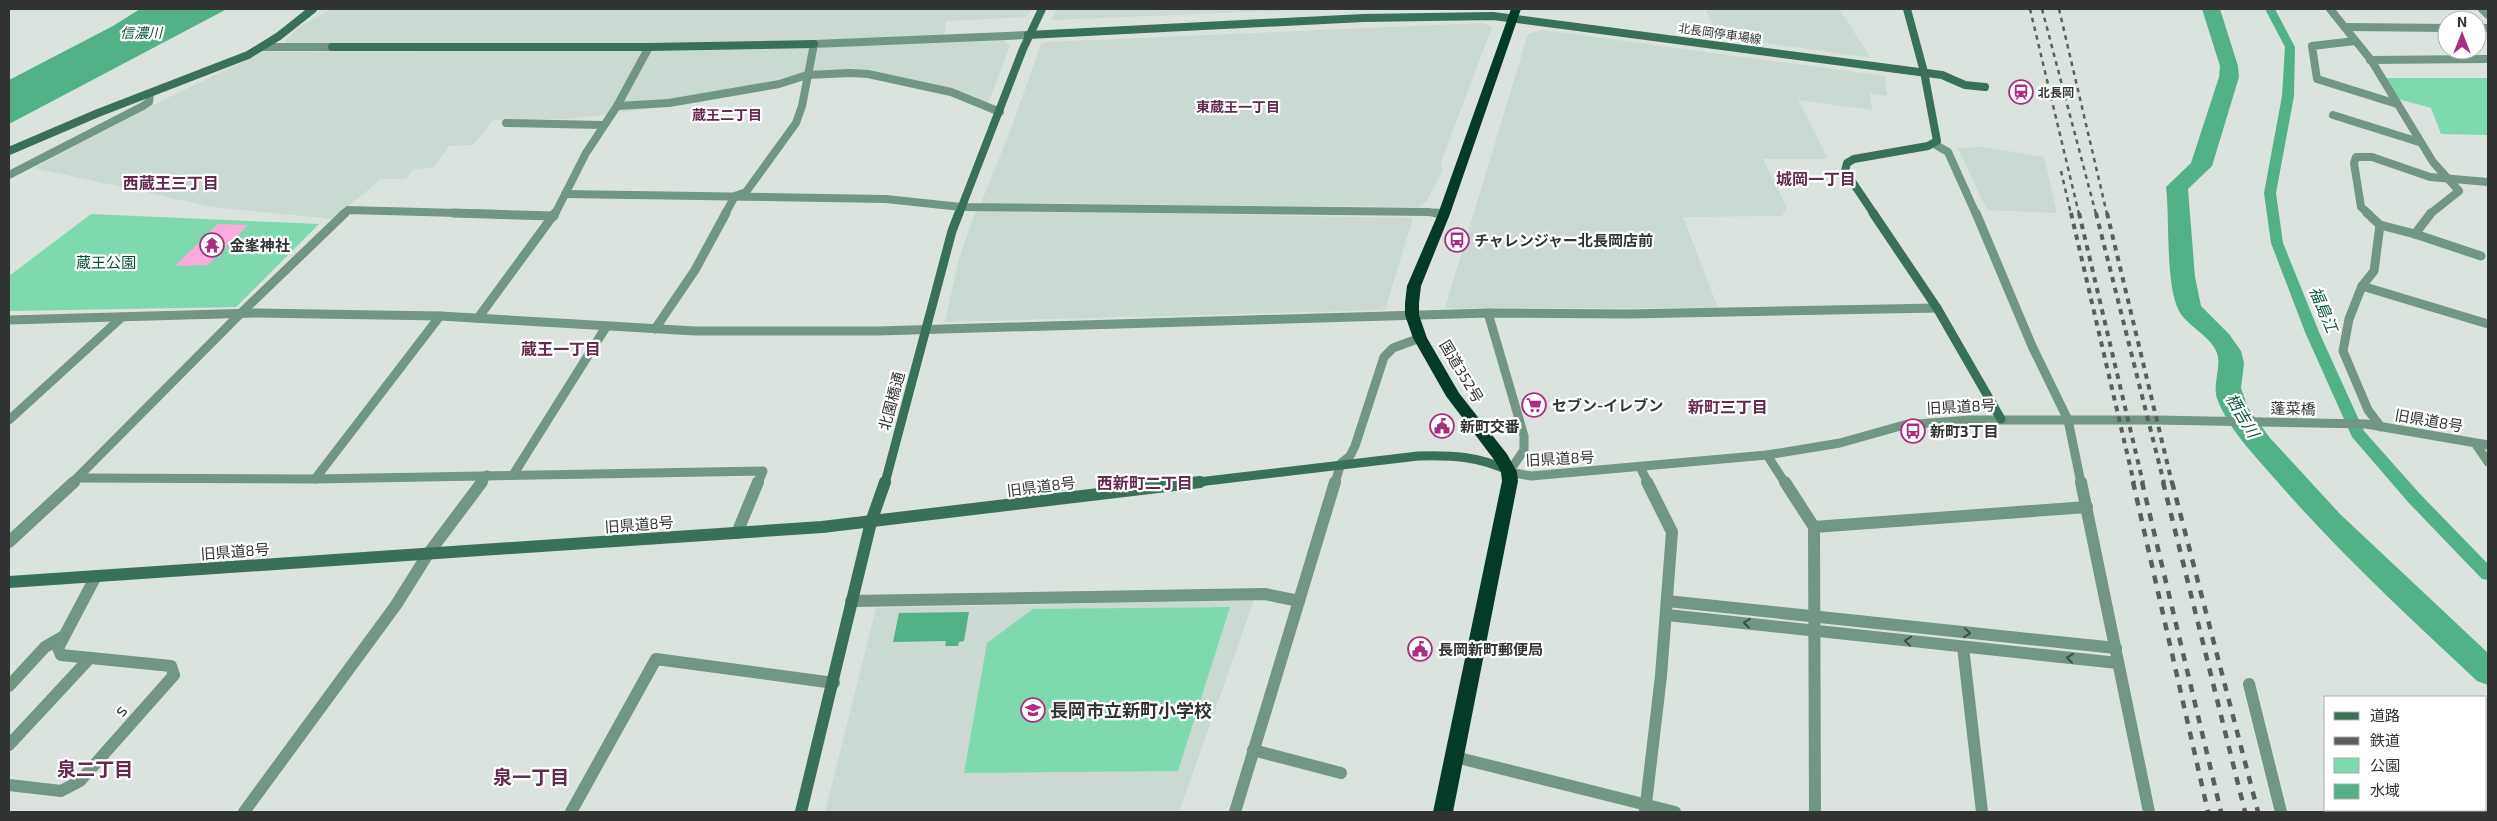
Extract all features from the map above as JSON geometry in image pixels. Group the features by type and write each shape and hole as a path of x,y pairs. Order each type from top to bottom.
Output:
{"highway":[{"name":"国道352号","path":"1509,472 1453,396 1420,338 1412,315 1414,286 1444,214 1515,13"},
{"path":"1443,812 1510,480 1509,472"}],"street":[{"path":"9,151 98,113 234,61 262,47 313,9"},
{"name":"北園橋通","path":"802,812 871,522 883,491 952,231 1000,112 1028,34 1042,9"},
{"path":"1907,9 1924,72 1938,138 1934,144 1919,148 1861,156 1849,161 1845,168 1937,308 2001,419"},
{"path":"2330,9 2370,60 2419,142 2445,178 2460,191 2433,211 2415,234"},
{"path":"2482,9 2488,15"},
{"name":"北長岡停車場線","path":"1028,34 1363,18 1515,13 1924,72 1942,75 1965,85 1985,87"},
{"path":"2345,27 2437,28"},
{"path":"262,47 649,47 814,44 1028,34"},
{"path":"2355,41 2312,46 2317,79 2397,104"},
{"path":"655,330 695,270 736,196 746,192 796,123 802,106 814,44"},
{"path":"478,318 554,216 603,125 617,106 649,47"},
{"path":"2370,60 2488,60"},
{"path":"617,106 668,103 779,84 807,75 868,74 951,92 1000,112"},
{"path":"9,175 143,106 149,102 150,94"},
{"path":"2333,115 2419,142"},
{"path":"506,122 603,125"},
{"path":"1934,144 1948,152 1989,242 2032,346 2068,420 2148,812"},
{"path":"2481,256 2415,234 2380,225 2361,207 2354,163 2356,157 2372,157 2430,177 2488,182"},
{"path":"565,194 886,199 961,206 1428,212 1444,214"},
{"path":"9,542 78,478 240,314 348,210 554,216"},
{"path":"2380,225 2376,238 2374,271 2362,286 2349,319 2343,351 2368,410 2381,427"},
{"path":"2362,286 2488,324"},
{"path":"9,320 240,314 440,316 655,330 798,332 1488,313 1628,314 1937,308"},
{"path":"1488,313 1524,436 1524,450 1509,472"},
{"path":"315,479 440,316"},
{"path":"9,420 122,317"},
{"path":"513,475 606,327"},
{"path":"1235,812 1341,464 1350,456 1355,446 1384,357 1393,348 1420,338"},
{"name":"旧県道8号","path":"9,582 736,533 871,522 1341,464 1449,455 1472,456 1491,462 1509,472 1531,476 1767,454 1840,443 1904,425 2001,419 2189,421"},
{"name":"蓬菜橋","path":"2189,421 2366,424"},
{"name":"旧県道8号","path":"2366,424 2488,445"},
{"path":"2475,443 2488,462"},
{"path":"1767,454 1814,527 1815,812"},
{"path":"1640,467 1672,532 1667,615 1646,809"},
{"path":"78,478 315,479 763,471 736,533"},
{"path":"244,812 396,605 428,554 487,475"},
{"path":"1814,527 2087,507"},
{"name":"s","path":"9,785 61,791 80,781 174,675 171,666 62,655 58,648 96,576"},
{"path":"851,601 1265,594 1299,601"},
{"path":"1667,601 1963,646 2118,663"},
{"path":"1667,615 1814,624 2116,648"},
{"path":"9,686 45,648 65,635"},
{"path":"1963,646 1982,812"},
{"path":"9,745 89,658"},
{"path":"571,812 656,659 834,683"},
{"path":"2249,684 2281,812"},
{"path":"1253,750 1341,773"},
{"path":"1455,757 1646,809 1675,812"}],"shaded area":[{"path":"331,9 1032,9 1026,17 946,21 944,36 638,45 283,45 288,37 298,28"},
{"path":"1057,9 1321,9 1051,20"},
{"path":"1705,9 1839,9 1871,58 1718,36"},
{"path":"1483,23 1492,27 1441,162 1443,170 1426,202 1418,207 981,203 1011,129 1041,44 1046,42"},
{"path":"1543,30 1885,76 1887,96 1870,93 1872,110 1798,100 1828,159 1763,159 1787,208 1782,216 1683,217 1718,308 1445,308 1528,34"},
{"path":"1004,40 1010,46 988,103 898,77 809,72 773,80 702,102 569,119 493,120 473,145 449,146 433,168 413,169 406,179 381,179 333,219 213,207 34,168 165,99 264,52 755,50"},
{"path":"1983,147 2044,157 2057,213 1987,210 1958,148"},
{"path":"976,210 1413,218 1385,310 945,322 959,259"},
{"name":"長岡市立新町小学校","path":"1254,600 1179,812 825,812 876,608"}],"green space":[{"path":"2385,78 2488,78 2488,135 2441,134 2431,108 2398,99"},
{"name":"蔵王公園","path":"91,214 319,224 236,307 9,311 9,276"},
{"path":"1230,607 1178,771 964,773 987,643 1033,609"}],"water":[{"name":"信濃川","path":"140,9 227,9 9,124 9,80 113,26"},
{"path":"969,612 964,641 959,642 958,646 945,646 946,641 893,642 899,613"}],"building":[{"name":"金峯神社","path":"218,224 248,225 208,265 175,266"}],"waterway":[{"name":"栖吉川","path":"2211,9 2229,66 2229,77 2216,124 2201,166 2177,187 2183,277 2189,306 2196,317 2220,339 2229,351 2231,363 2228,388 2231,402 2254,437 2355,548 2488,672"},
{"name":"福島江","path":"2270,9 2290,47 2288,96 2270,193 2277,243 2312,332 2357,433 2414,498 2488,574"}],"railway":[{"path":"2030,9 2079,214"},
{"path":"2042,9 2096,214"},
{"path":"2059,9 2107,214"},
{"path":"2061,171 2071,214"},
{"path":"2071,213 2134,483"},
{"path":"2079,213 2143,483"},
{"path":"2096,213 2164,483"},
{"path":"2107,213 2172,483"},
{"path":"2133,482 2208,812"},
{"path":"2142,482 2221,812"},
{"path":"2163,482 2245,812"},
{"path":"2172,482 2258,812"}],"place":[{"name":"北長岡","path":"2021,92"},
{"name":"チャレンジャー北長岡店前","path":"1457,240"},
{"name":"金峯神社","path":"212,245"},
{"name":"セブン-イレブン","path":"1534,405"},
{"name":"新町交番","path":"1442,426"},
{"name":"新町3丁目","path":"1913,431"},
{"name":"長岡新町郵便局","path":"1420,649"},
{"name":"長岡市立新町小学校","path":"1033,710"}],"district":[{"name":"東蔵王一丁目","path":"1238,106"},
{"name":"蔵王二丁目","path":"727,114"},
{"name":"城岡一丁目","path":"1816,178"},
{"name":"西蔵王三丁目","path":"171,182"},
{"name":"蔵王一丁目","path":"561,348"},
{"name":"新町三丁目","path":"1728,406"},
{"name":"西新町二丁目","path":"1145,482"},
{"name":"泉二丁目","path":"95,768"},
{"name":"泉一丁目","path":"531,776"}]}
